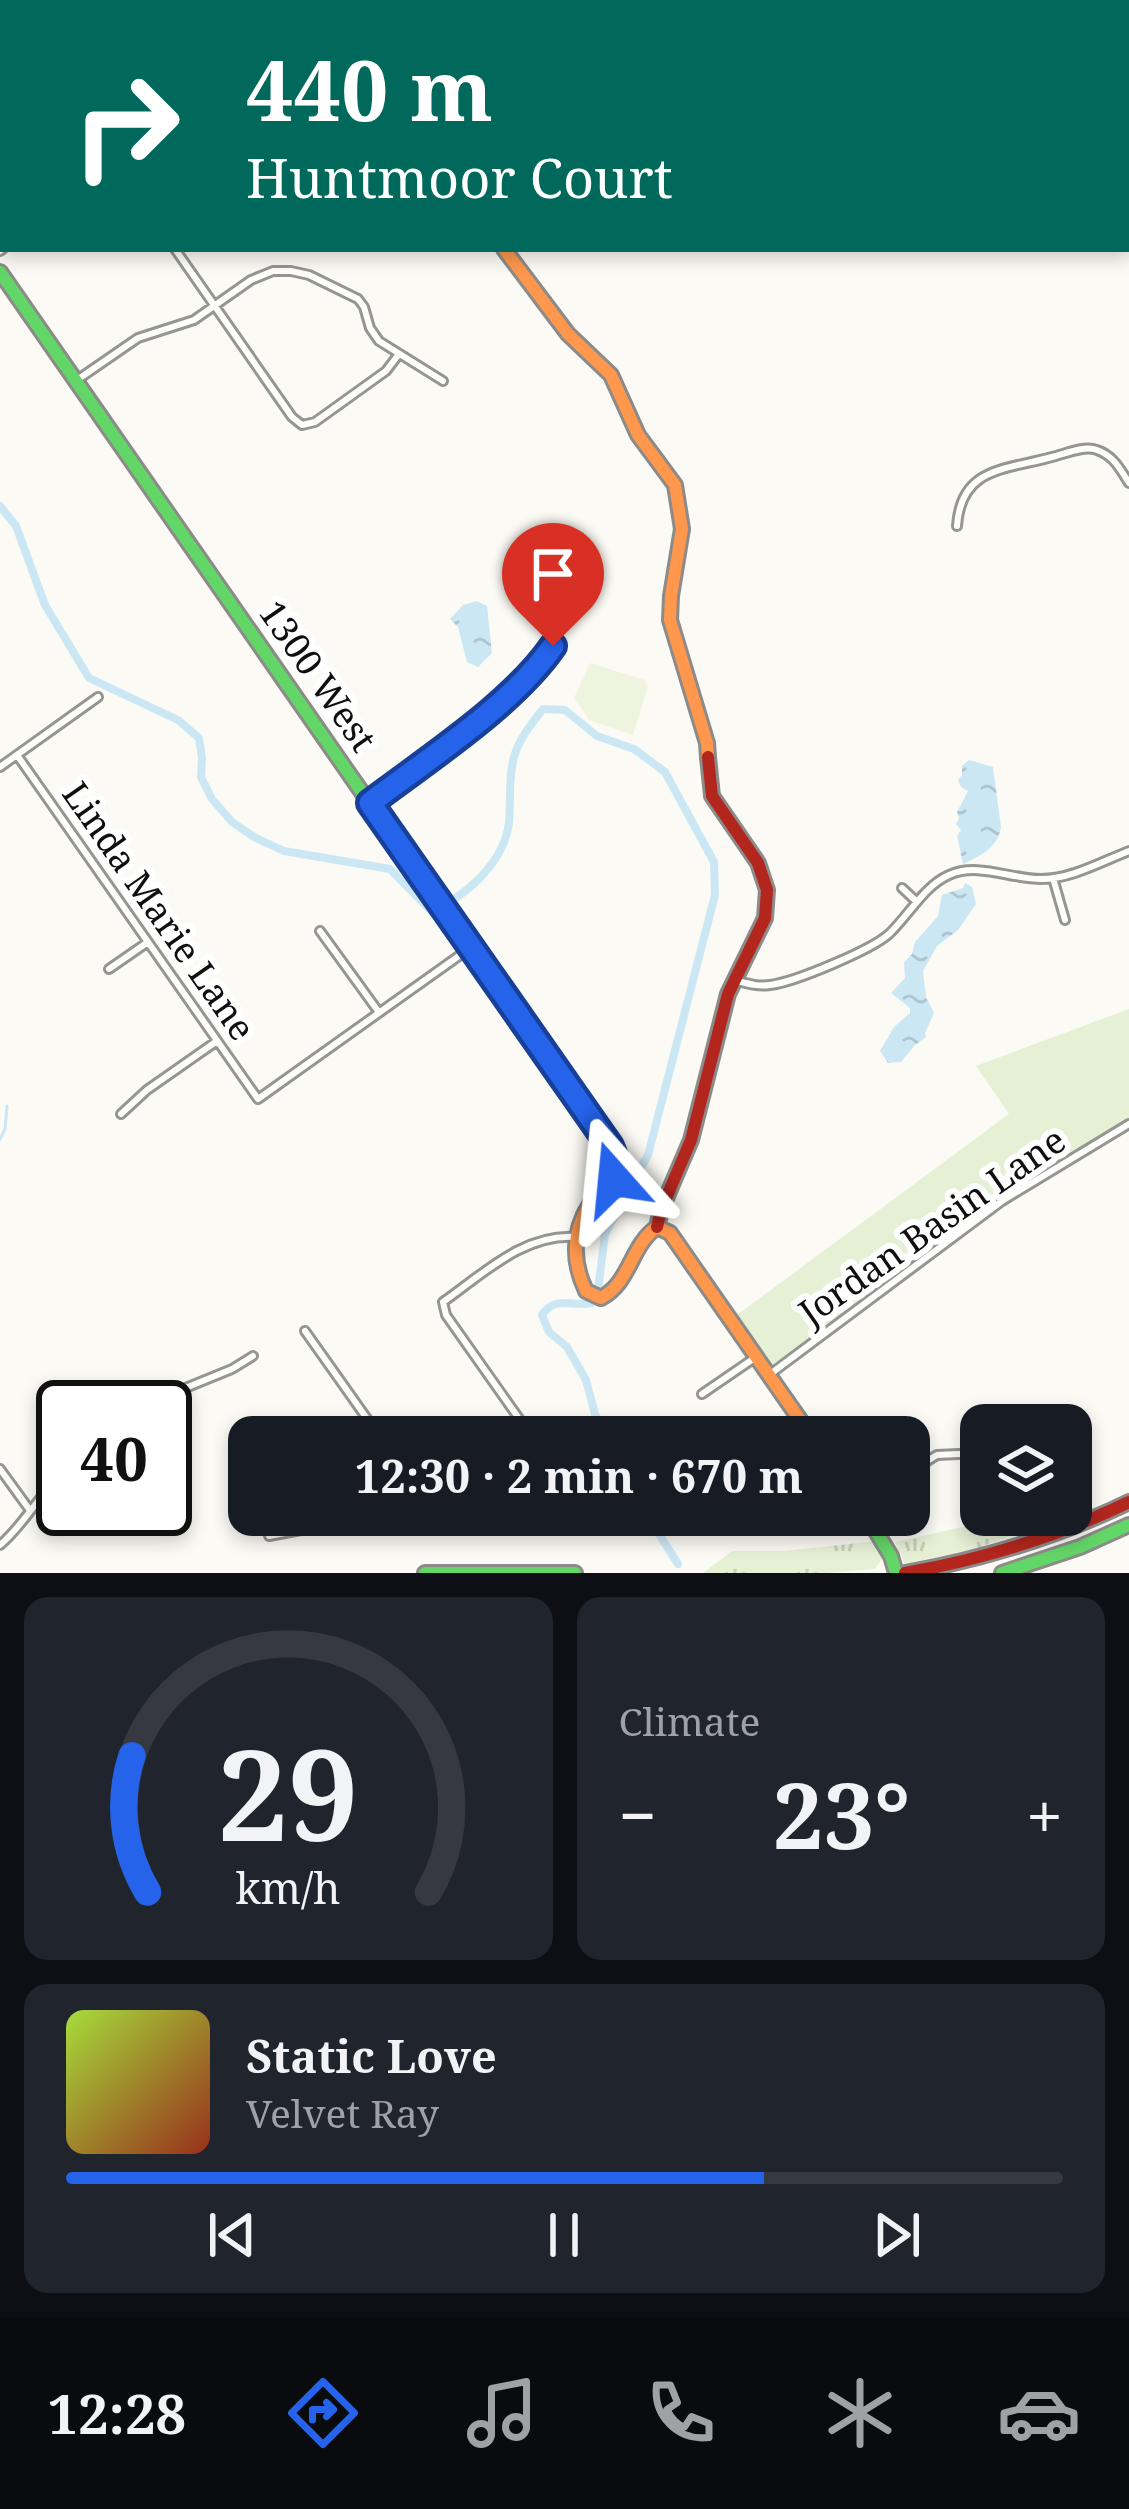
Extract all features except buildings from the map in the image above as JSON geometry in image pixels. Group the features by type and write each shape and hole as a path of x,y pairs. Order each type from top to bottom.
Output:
{"main road":[{"path":"506,252 568,334 610,374 638,435 676,490 681,539 670,620 707,743 712,796 758,863 768,898 763,924 734,980 691,1139 657,1227 643,1236 618,1289 601,1298 589,1293 580,1280 576,1237"},
{"name":"1300 West","path":"0,272 616,1156 616,1176 588,1208 576,1237"},
{"path":"657,1227 670,1233 797,1416"},
{"path":"905,1573 1004,1551 1129,1502"},
{"path":"1002,1573 1129,1525"},
{"path":"879,1536 896,1573"},
{"path":"424,1573 575,1573"}],"street":[{"path":"177,252 302,425 315,422 386,371 399,354"},
{"path":"77,380 138,338 182,326 261,275 299,272 358,299 375,335 442,381"},
{"path":"957,526 958,502 985,473 1066,452 1093,448 1115,460 1129,483"},
{"path":"370,803 487,713 542,662 559,631 556,576"},
{"path":"0,767 98,697"},
{"name":"Linda Marie Lane","path":"17,755 258,1099 378,1012"},
{"path":"734,980 758,986 776,984 864,950 890,934 942,879 962,871 1053,878 1129,851"},
{"path":"1053,878 1065,920"},
{"path":"902,888 918,902"},
{"path":"320,931 378,1012 470,948"},
{"path":"109,969 148,942"},
{"path":"121,1114 217,1041"},
{"name":"Jordan Basin Lane","path":"769,1375 1003,1201 1129,1124"},
{"path":"517,1416 446,1315 443,1302 525,1246 545,1238 576,1237"},
{"path":"305,1330 365,1416"},
{"path":"192,1385 253,1356"},
{"path":"701,1394 756,1357"},
{"path":"930,1459 960,1454"},
{"path":"0,1469 29,1509"},
{"path":"0,1545 36,1502"}],"green space":[{"path":"590,663 644,680 648,686 633,735 589,720 574,698"},
{"path":"1129,1009 1129,1119 1022,1181 823,1331 767,1364 737,1315 1009,1114 976,1066"},
{"path":"960,1528 960,1536 1011,1536 905,1564 895,1542"},
{"path":"877,1541 885,1555 875,1569 703,1573 732,1551"}],"water":[{"path":"477,601 487,606 492,653 478,667 467,662 458,627 450,619 463,605"},
{"path":"969,760 993,767 1001,827 992,846 963,864 957,836 961,830 956,824 968,791 958,780"},
{"path":"965,883 972,887 976,904 958,930 937,946 923,971 926,997 934,1013 926,1037 901,1062 888,1063 880,1051 894,1027 910,1013 891,993 905,978 904,962 938,916 942,895"}],"waterway":[{"path":"0,506 16,526 45,605 89,678 178,720 199,738 201,777 232,822 284,851 390,869 430,910 457,897 481,877 500,851 509,823 514,757 543,709 565,710 597,736 634,749 665,772 714,862 715,895 648,1155 605,1234 598,1290"},
{"path":"0,1139 7,1106"},
{"path":"591,1303 558,1303 542,1315 549,1332 567,1347 586,1380 596,1416"},
{"path":"660,1536 678,1564"}],"traffic: fast":[{"path":"0,272 448,916"},
{"path":"1002,1573 1129,1525"},
{"path":"879,1536 896,1573"},
{"path":"425,1573 575,1573"}],"traffic: slow":[{"path":"506,252 568,334 611,375 638,435 675,485 682,529 670,620 708,757"},
{"path":"448,916 615,1156 616,1174 590,1204 577,1236 576,1258 586,1291 601,1298 611,1291 657,1227"},
{"path":"657,1227 670,1233 797,1416"}],"traffic: jam":[{"path":"657,1227 691,1140 728,994 765,918 767,890 758,863 712,796 708,757"},
{"path":"905,1573 1019,1545 1129,1502"}],"route":[{"path":"553,646 487,713 370,803 610,1146 618,1166 614,1179"}]}
